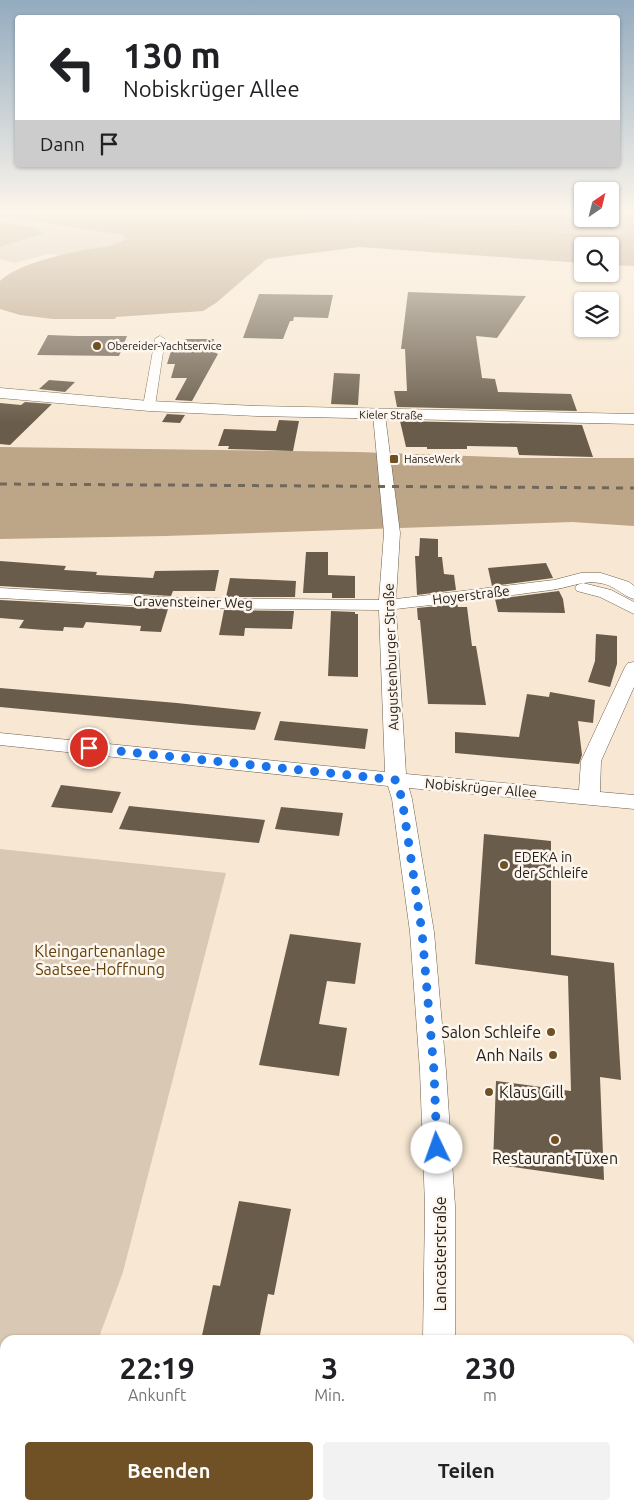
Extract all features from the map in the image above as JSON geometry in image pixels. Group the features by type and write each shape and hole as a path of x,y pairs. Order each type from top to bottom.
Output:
{"main road":[{"name":"Kieler Straße","path":"0,393 149,406 379,415 634,419"}],"street":[{"path":"149,406 160,339"},
{"name":"Augustenburger Straße","path":"379,415 392,533 387,605 396,780"},
{"name":"Hoyerstraße","path":"387,605 554,585 581,578 601,578 623,585 634,594"},
{"name":"Hoyerstraße","path":"554,585 605,593 634,609"},
{"name":"Gravensteiner Weg","path":"0,593 181,603 387,605"},
{"path":"590,798 591,761 634,668"},
{"name":"Nobiskrüger Allee","path":"0,739 396,780 634,802"},
{"name":"Lancasterstraße","path":"396,780 402,799 422,932 434,1071 440,1206 439,1335"}],"green space":[{"name":"Kleingartenanlage Saatsee-Hoffnung","path":"0,849 226,873 123,1272 100,1335 0,1335"}],"shaded area":[{"path":"0,283 239,283 216,303 203,311 116,317 115,319 53,319 20,315 0,309"},
{"path":"0,447 358,452 522,458 634,458 634,526 572,522 166,536 0,539"}],"building":[{"path":"408,292 526,296 497,338 476,336 482,378 495,379 498,392 571,394 577,411 397,407 394,391 407,391 405,349 401,349"},
{"path":"259,294 333,295 328,318 294,317 293,321 290,321 283,339 243,338"},
{"name":"Obereider-Yachtservice","path":"48,335 127,336 119,356 37,355"},
{"path":"185,339 214,339 212,351 218,354 192,401 175,400 187,378 171,378 175,364 167,364 172,348 183,348"},
{"path":"334,373 360,374 358,405 331,404"},
{"path":"49,380 75,382 65,392 39,389"},
{"path":"25,402 52,404 10,445 0,444 0,403 21,405"},
{"path":"167,414 185,415 180,423 162,422"},
{"path":"279,420 299,421 293,451 228,449 229,446 218,446 224,429 276,431"},
{"path":"400,421 582,425 593,457 519,455 517,447 467,446 467,449 427,449 427,447 406,447"},
{"path":"420,538 438,539 438,557 442,557 444,574 454,575 456,590 417,595 415,556 419,556"},
{"path":"306,552 328,552 328,575 355,576 355,598 332,598 332,593 303,593"},
{"path":"0,561 66,566 64,570 97,572 96,575 153,578 155,571 219,570 215,591 173,591 171,596 0,586"},
{"path":"546,563 553,578 492,586 488,568"},
{"path":"230,578 296,581 295,597 226,597"},
{"path":"559,591 563,599 565,613 498,612 495,599"},
{"path":"0,600 168,609 161,632 140,631 141,626 86,622 83,628 64,627 63,631 44,630 19,628 24,620 0,618"},
{"path":"457,604 458,607 467,607 472,646 476,646 486,705 428,704 420,620 418,620 417,608"},
{"path":"224,610 294,611 292,629 245,628 244,636 219,635"},
{"path":"331,611 355,612 355,614 358,614 358,677 328,676"},
{"path":"596,634 617,636 617,664 610,687 588,682 595,661"},
{"path":"0,688 261,712 255,730 192,725 0,707"},
{"path":"550,692 595,700 593,723 578,721 582,755 579,764 455,753 455,732 519,737 527,694 549,697"},
{"path":"280,721 368,729 365,749 274,740"},
{"path":"61,785 121,792 112,813 51,807"},
{"path":"129,806 265,820 259,843 119,829"},
{"path":"281,807 343,813 339,836 275,829"},
{"path":"484,834 551,841 551,955 614,963 621,1080 600,1077 604,1180 493,1164 496,1081 571,1091 568,976 475,964"},
{"path":"290,934 361,943 355,984 327,981 319,1024 347,1028 339,1076 259,1065"},
{"path":"239,1201 291,1209 274,1295 268,1294 260,1335 202,1335 213,1285 220,1286"}],"railway":[{"path":"0,484 634,488"}],"place":[{"name":"Obereider-Yachtservice","path":"97,346"},
{"name":"HanseWerk","path":"394,459"},
{"name":"EDEKA in der Schleife","path":"504,865"},
{"name":"Salon Schleife","path":"551,1032"},
{"name":"Anh Nails","path":"553,1055"},
{"name":"Klaus Gill","path":"489,1092"},
{"name":"Restaurant Tüxen","path":"555,1140"}],"route":[{"path":"89,748 396,780 402,799 422,932 434,1071 437,1148"}]}
